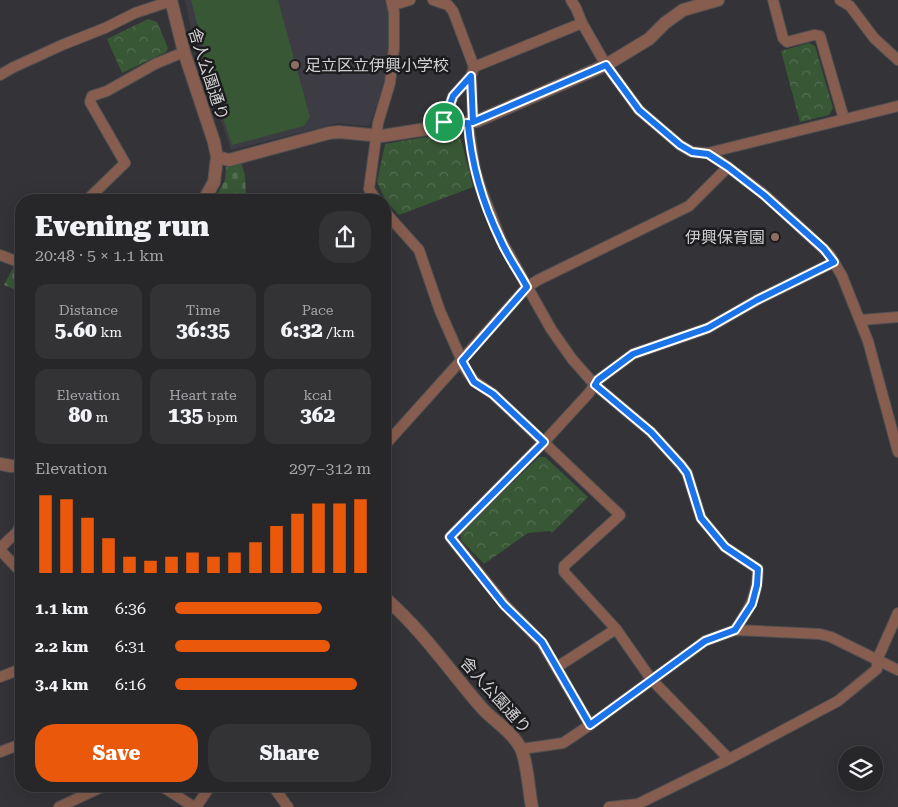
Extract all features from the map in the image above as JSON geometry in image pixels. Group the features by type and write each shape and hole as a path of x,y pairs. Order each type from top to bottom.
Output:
{"street":[{"path":"0,75 62,45 106,28 135,13 171,0"},
{"name":"舎人公園通り","path":"171,0 184,52 210,128 217,157"},
{"path":"372,194 369,189 378,123 390,82 394,48 392,2 410,0"},
{"path":"433,0 448,5 453,11 472,71 470,122 475,169 480,189 500,240 551,329 572,359 595,385 651,432 681,465 687,473 701,518 725,547 758,569 757,585 752,604 735,630"},
{"path":"571,0 606,65 639,110 680,145 692,152 708,154 898,106"},
{"path":"207,194 214,182 217,157 229,160 329,133 339,132 377,136 470,122 606,65 649,39 665,23 683,10 718,0"},
{"path":"773,0 783,38 787,42 814,34 820,36 844,119"},
{"path":"840,0 850,6 874,38 898,60"},
{"path":"444,126 453,96 472,71 582,23"},
{"path":"93,194 125,163 90,102 92,96 107,91 155,64 184,52"},
{"path":"708,154 764,195 824,249 834,262 861,320 898,452"},
{"path":"391,438 527,287 689,206 728,167"},
{"path":"391,219 419,250 440,311 462,361 474,382 493,394 620,515 564,566 564,572 616,629 651,679 729,759"},
{"path":"0,256 15,261"},
{"path":"590,725 542,642 504,605 450,537 544,442 598,380 633,354 708,328 757,300 834,262"},
{"path":"861,320 898,317"},
{"path":"0,464 15,466"},
{"path":"15,534 0,549 15,565"},
{"name":"舎人公園通り","path":"391,603 438,653 482,709 512,735 522,749 532,807"},
{"path":"609,807 638,804 838,702 876,669 876,660 898,612"},
{"path":"556,667 616,629"},
{"path":"522,749 563,743 705,641 735,630 820,634 831,637 898,670"},
{"path":"0,677 15,671"},
{"path":"0,752 15,746"},
{"path":"59,807 91,792"},
{"path":"171,792 195,807 206,792"},
{"path":"277,792 288,807"}],"shaded area":[{"name":"足立区立伊興小学校","path":"185,0 384,0 388,11 389,49 385,81 370,124 367,126 338,123 231,150 192,34"}],"green space":[{"path":"191,0 278,0 310,117 304,126 232,145 200,49 203,47"},
{"path":"148,19 157,22 168,48 166,52 122,73 107,39"},
{"path":"809,43 815,46 833,108 829,115 800,122 781,51"},
{"path":"454,132 460,136 473,187 399,215 391,206 391,194 383,194 377,182 385,144"},
{"path":"241,163 245,175 246,194 217,194 225,180 226,167"},
{"path":"14,266 15,266 15,290 4,285"},
{"path":"539,457 545,457 588,497 552,533 550,531 528,533 484,564 461,540 461,533"}],"place":[{"name":"足立区立伊興小学校","path":"295,65"},
{"name":"伊興保育園","path":"775,237"}],"route":[{"path":"606,65 639,110 680,145 692,152 708,154 764,195 824,249 834,262 757,300 736,314 708,328 633,354 598,380 595,385 651,432 681,465 687,473 701,518 725,547 758,569 757,585 752,604 735,630 705,641 590,725 542,642 504,605 450,537 544,442 493,394 474,382 462,361 527,287 500,240 480,189 468,134 468,123 444,126 444,122 453,96 471,76 473,122 606,65"}]}
